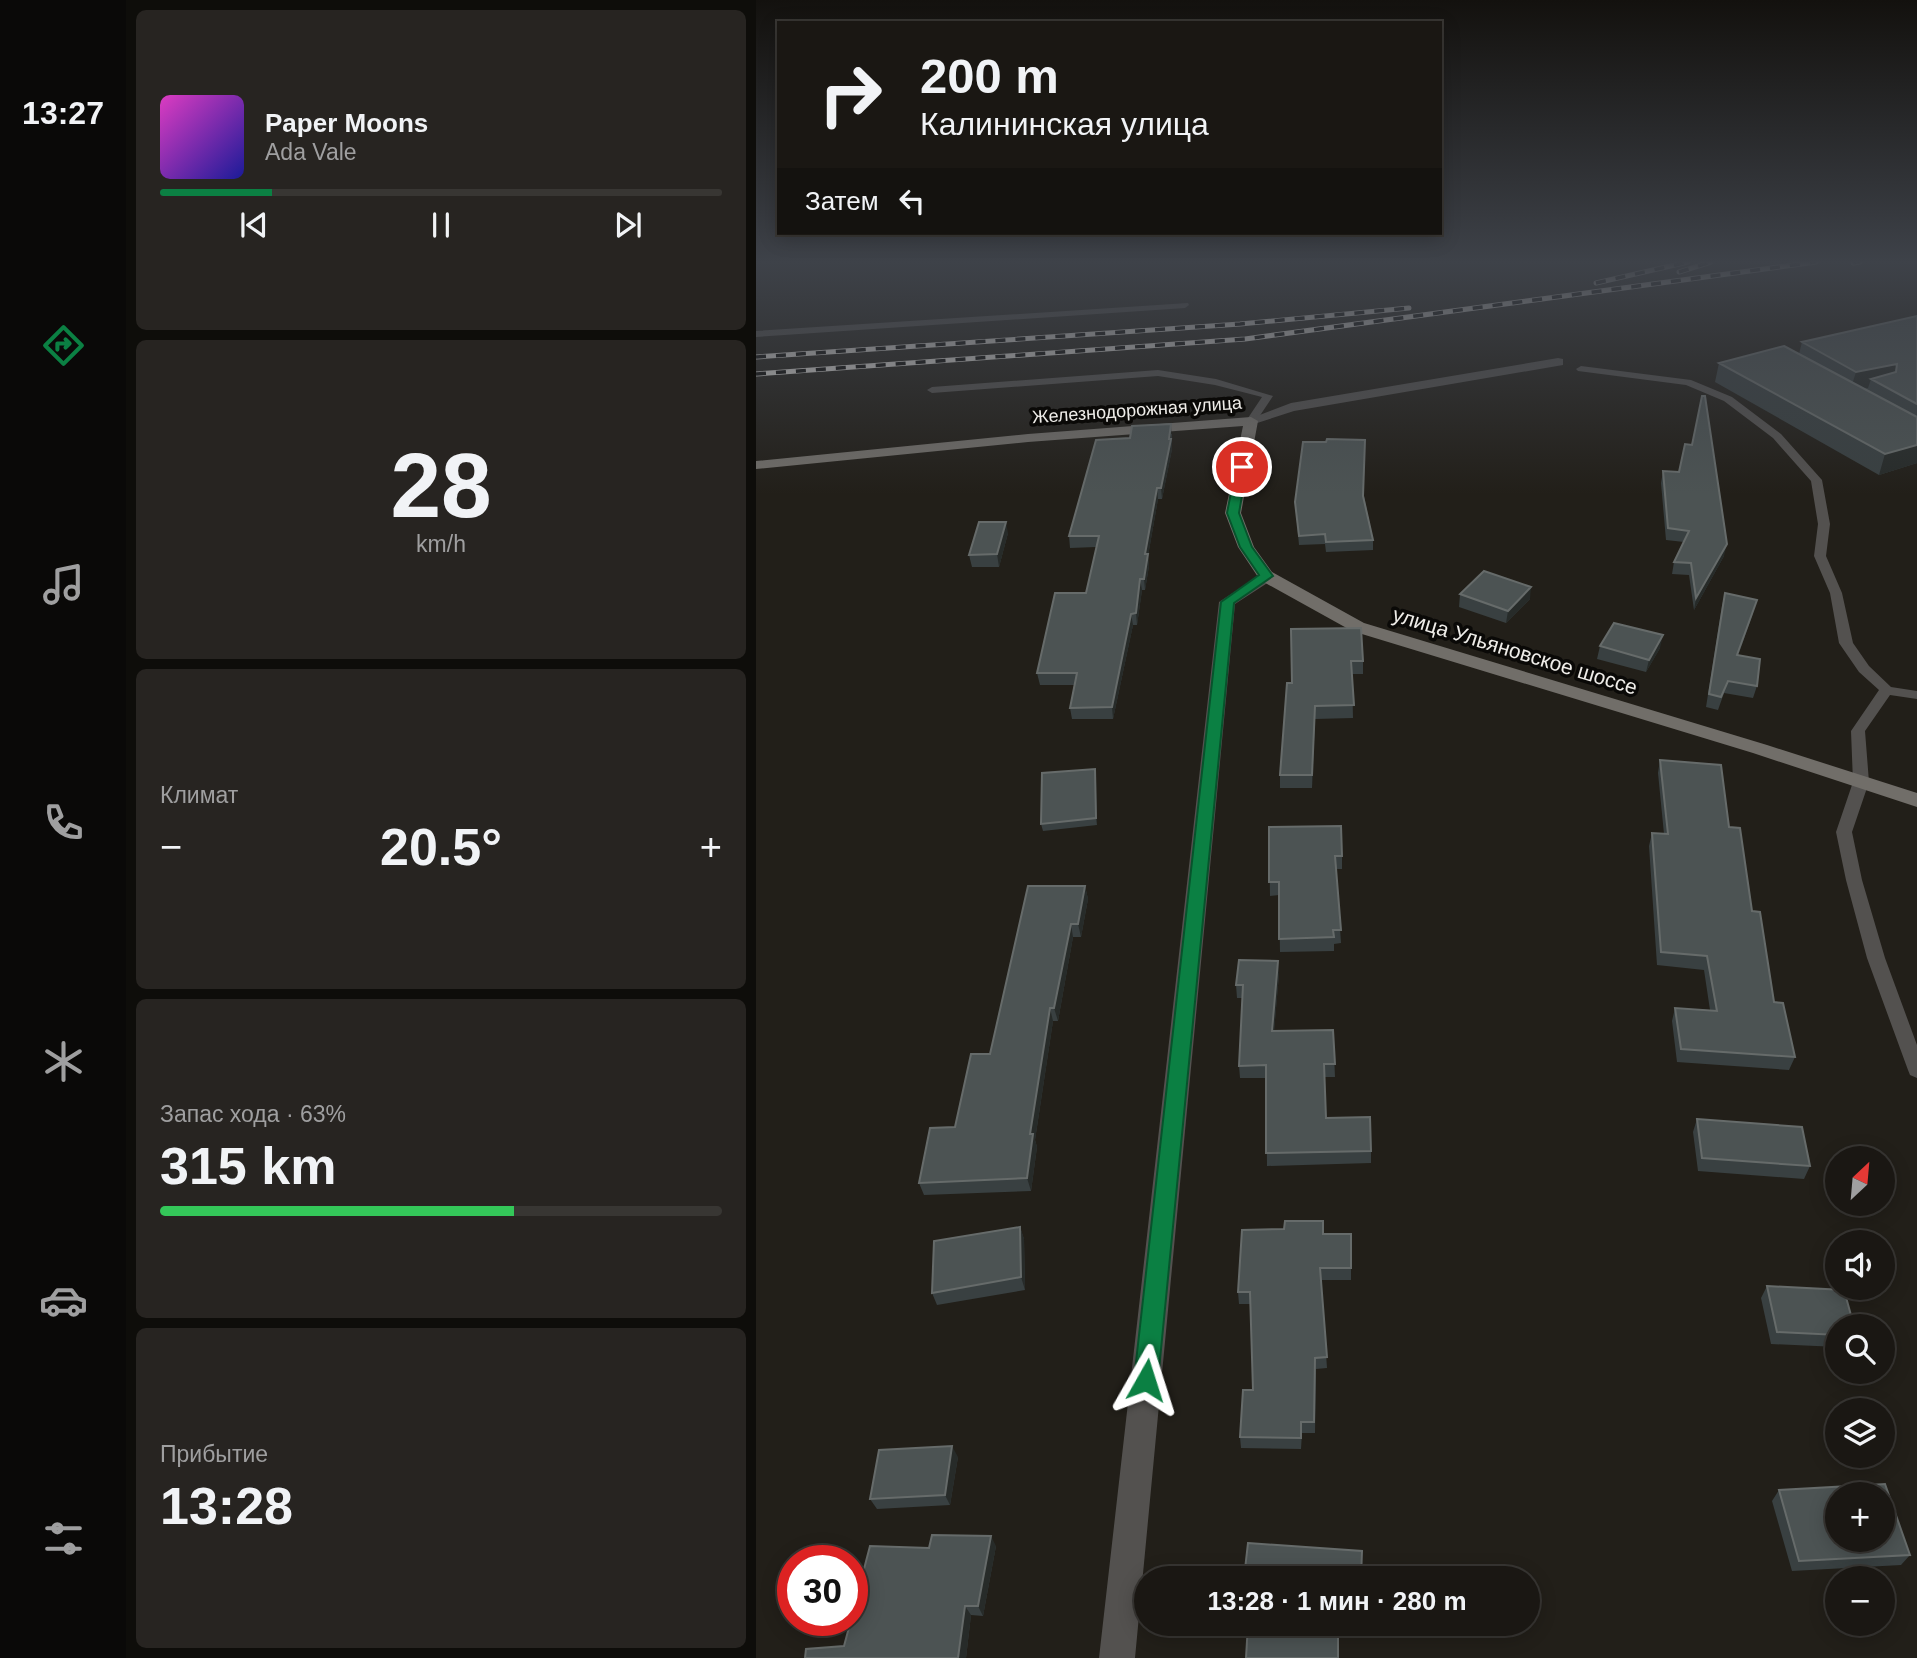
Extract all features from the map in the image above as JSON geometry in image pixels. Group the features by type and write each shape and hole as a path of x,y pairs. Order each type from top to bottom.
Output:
{"street":[{"name":"Железнодорожная улица","path":"756,465 1028,438 1251,421 1291,407 1558,362"},
{"name":"улица Ульяновское шоссе","path":"1251,421 1233,513 1246,547 1266,576 1358,627 1917,800"},
{"path":"1117,1658 1227,602 1266,576"}],"lane":[{"path":"1581,369 1688,382 1728,399 1777,436 1816,480 1824,524 1820,556 1836,593 1846,643 1864,669 1887,691 1917,695"},
{"path":"932,390 1158,373 1216,382 1268,396 1251,421"},
{"path":"1887,691 1871,709 1858,731 1861,782 1844,832 1876,958 1917,1070"}],"building":[{"path":"1814,339 1917,339 1917,404 1871,379 1896,372 1897,364 1856,372 1802,342"},
{"path":"1784,346 1917,417 1917,445 1885,454 1719,363"},
{"path":"1702,396 1705,396 1727,544 1696,598 1691,563 1674,562 1689,531 1668,528 1663,471 1679,472 1685,444 1692,445"},
{"path":"1171,424 1171,439 1161,488 1157,488 1145,554 1148,554 1144,579 1140,579 1136,613 1131,614 1112,707 1070,708 1077,673 1037,673 1055,593 1086,593 1099,536 1069,536 1096,440 1130,438 1132,426"},
{"path":"1327,439 1365,440 1363,496 1373,540 1326,542 1325,534 1299,536 1295,502 1303,442 1326,442"},
{"path":"979,522 1006,522 997,554 969,555"},
{"path":"1484,571 1531,587 1508,611 1460,594"},
{"path":"1725,593 1757,600 1737,655 1760,659 1757,686 1728,681 1721,697 1709,694"},
{"path":"1614,623 1663,635 1649,660 1600,646"},
{"path":"1361,628 1363,661 1351,661 1354,705 1315,706 1312,775 1280,775 1287,683 1292,683 1291,629"},
{"path":"1660,760 1721,765 1729,827 1740,828 1752,911 1760,912 1774,1002 1783,1003 1795,1057 1681,1049 1675,1008 1717,1011 1707,956 1661,952 1652,833 1668,834"},
{"path":"1095,769 1096,818 1041,824 1042,773"},
{"path":"1341,826 1342,856 1335,856 1341,930 1333,930 1334,937 1279,939 1279,882 1269,882 1269,827"},
{"path":"1028,886 1085,886 1078,924 1071,924 1054,1008 1050,1008 1030,1134 1033,1134 1027,1178 919,1183 930,1128 955,1127 971,1054 990,1054"},
{"path":"1239,960 1278,961 1272,1031 1333,1030 1335,1064 1324,1064 1326,1118 1370,1117 1371,1151 1266,1153 1266,1065 1239,1066 1243,985 1236,985"},
{"path":"1697,1119 1802,1127 1810,1166 1702,1158"},
{"path":"1285,1221 1323,1221 1323,1234 1351,1234 1351,1268 1320,1268 1327,1357 1315,1358 1314,1422 1301,1422 1301,1438 1240,1437 1243,1390 1253,1390 1250,1292 1238,1292 1242,1230 1284,1229"},
{"path":"1020,1227 1021,1277 932,1293 934,1241"},
{"path":"1767,1286 1825,1289 1825,1300 1847,1300 1851,1314 1825,1314 1825,1334 1777,1332"},
{"path":"952,1446 945,1495 870,1499 879,1450"},
{"path":"1825,1487 1825,1552 1895,1552 1895,1512 1910,1555 1799,1561 1779,1490"},
{"path":"932,1535 991,1536 978,1606 965,1606 958,1658 805,1658 806,1649 844,1646 847,1636 868,1636 870,1546 929,1548"},
{"path":"1248,1543 1362,1551 1361,1566 1245,1566"},
{"path":"1247,1636 1338,1636 1338,1658 1246,1658"}],"railway":[{"path":"756,357 1015,339"},
{"path":"756,374 1240,339"}],"route":[{"path":"1146,1380 1227,602 1266,576 1246,547 1233,513 1242,467"}]}
